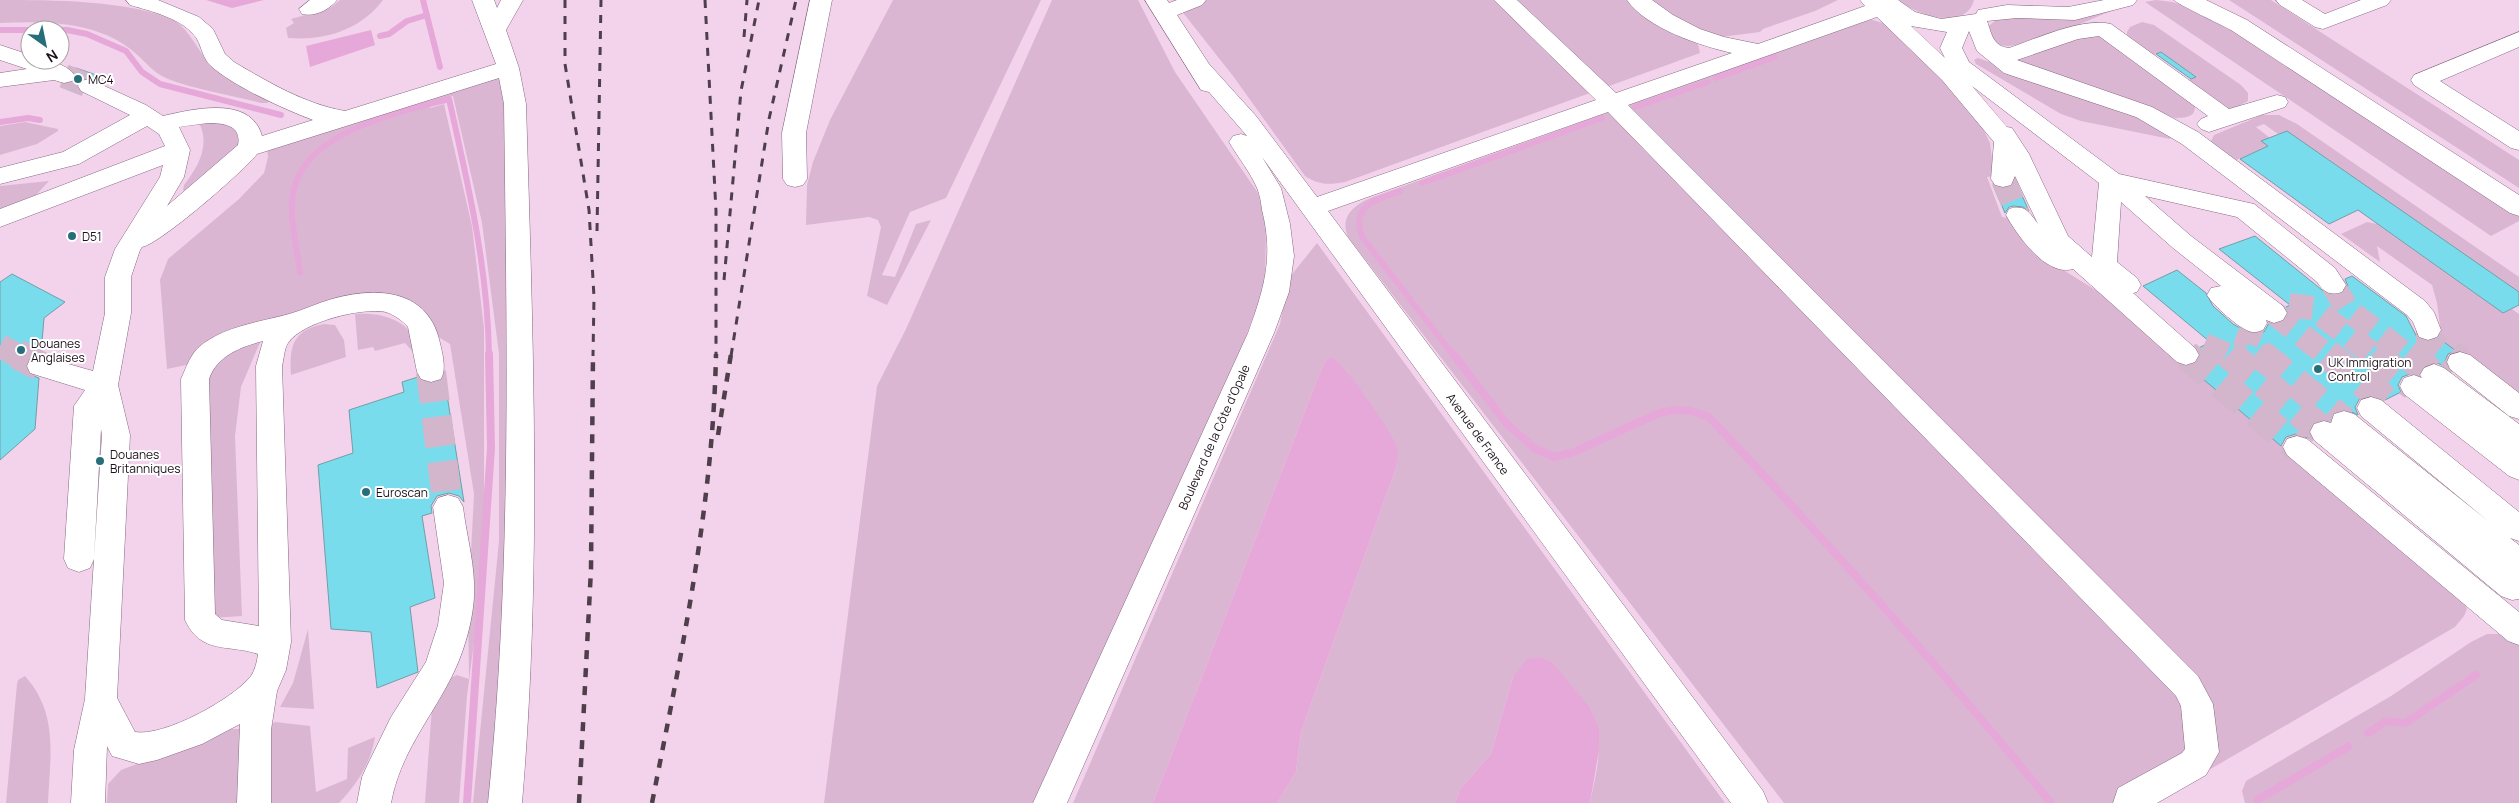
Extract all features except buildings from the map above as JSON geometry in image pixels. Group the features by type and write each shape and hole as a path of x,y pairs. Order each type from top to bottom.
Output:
{"lane":[{"path":"137,0 159,7 200,29 206,36 212,53 220,62 247,79 324,116 344,118"},
{"path":"483,0 508,68 515,104 522,437 520,594 505,803"},
{"path":"495,30 512,0"},
{"path":"795,179 794,133 821,0"},
{"path":"1195,0 1160,6 1201,69"},
{"path":"1504,0 1611,102 2187,686 2197,704 2202,752 2194,764 2130,800 2130,803"},
{"path":"1638,0 1660,17 1694,36 1716,44 1757,51"},
{"path":"2036,0 2052,2 2081,0"},
{"path":"1312,208 1757,51 1879,3 1924,24 2009,10 2066,14 2080,13 2126,0"},
{"path":"2185,0 2206,7 2239,25 2519,207"},
{"path":"2215,0 2519,197"},
{"path":"2287,0 2323,22 2380,0"},
{"path":"1879,3 1950,75 2017,154 2058,240 2106,284 2195,350 2195,342 2104,265 2111,180"},
{"path":"1978,15 1984,46 2012,68 2144,112 2190,138 2416,308 2425,319 2428,330"},
{"path":"1978,15 1951,48 1960,66 2276,303 2270,315 2166,249 2111,180"},
{"path":"1993,52 2010,55 2075,33 2104,29 2227,119"},
{"path":"2519,39 2422,80 2519,142"},
{"path":"0,52 57,75"},
{"path":"0,65 57,75"},
{"path":"128,249 222,174 250,148 508,68"},
{"name":"Avenue de France","path":"1201,69 1248,121 1751,803"},
{"name":"Boulevard de la Côte d'Opale","path":"1050,803 1261,333 1276,292 1281,256 1278,224 1272,196 1262,173 1224,116 1201,69"},
{"path":"0,71 57,75"},
{"path":"0,78 57,75"},
{"path":"0,87 57,75"},
{"path":"88,803 90,750 101,699 92,566 88,406 104,385 118,312 118,277 128,249 172,177 178,150 168,129 89,86"},
{"path":"1990,90 2006,141 2002,179"},
{"path":"2190,138 2206,124 2277,102"},
{"path":"0,176 71,158 153,120 198,115 217,115 236,119 246,124 251,136 250,148"},
{"path":"0,218 178,150"},
{"path":"2111,180 2245,210 2326,275 2333,285"},
{"path":"2018,215 2033,237 2051,254 2106,284"},
{"path":"275,642 214,633 200,620 195,380 201,364 214,352 234,339 295,322 328,309 362,303 391,303 414,316 424,333 431,372"},
{"path":"101,699 124,745 142,748 189,732 235,712 261,688 272,668 275,642 269,366 278,338 295,322"},
{"path":"2460,362 2519,408"},
{"path":"40,366 104,385"},
{"path":"2519,440 2424,381 2519,468"},
{"path":"2519,506 2378,404 2519,529"},
{"path":"2519,563 2334,427 2512,587 2519,586"},
{"path":"2296,447 2519,631"},
{"path":"374,803 379,777 403,728 440,668 454,625 459,584 448,507"},
{"path":"254,803 256,730 261,688"}],"shaded area":[{"path":"0,0 43,0 114,5 157,14 180,25 214,67 271,100 267,103 261,103 168,79 157,73 134,52 115,39 100,32 70,26 70,20 20,20 20,22 0,23"},
{"path":"206,0 264,0 232,8"},
{"path":"340,0 383,0 364,19 341,31 315,38 288,38 286,28 294,23 291,19 330,8"},
{"path":"893,0 1041,0 946,198 910,212 882,275 895,277 916,224 931,220 887,305 867,296 881,227 878,220 869,217 806,225 807,185 813,162 830,120"},
{"path":"1052,0 1138,0 1175,72 1258,193 1266,226 1265,285 1242,347 1039,803 824,803 877,386 906,329"},
{"path":"1173,0 1630,0 1666,29 1698,44 1700,53 1345,182 1324,183 1305,176 1233,76"},
{"path":"1649,0 1838,0 1815,11 1763,29 1760,32 1721,37 1694,30"},
{"path":"1899,0 1974,0 1969,10 1961,16 1940,18 1916,11"},
{"path":"2156,0 2203,10 2519,211 2519,221 2491,236 2145,2"},
{"path":"2229,0 2271,0 2519,160 2519,188"},
{"path":"2118,8 2041,39 2011,46 2001,45 1996,42 1986,28 2000,17"},
{"path":"1872,20 1887,24 1900,33 1978,118 1990,143 1994,176 1987,177 2002,217 2013,219 2038,250 2065,271 2113,301 2463,601 2467,609 2455,627 2152,803 1784,803 1348,237 1346,223 1347,217 1355,207 1373,197 1863,21"},
{"path":"2142,22 2154,25 2241,85 2248,93 2248,101 2234,109 2227,109 2187,81 2195,76 2161,52 2151,56 2127,37 2130,27"},
{"path":"371,30 375,45 310,67 306,46"},
{"path":"2082,35 2102,37 2194,102 2193,114 2184,118 2175,118 2012,60"},
{"path":"1978,58 2122,107 2171,135 2170,139 2081,121 2061,114 1976,64 1974,60"},
{"path":"499,74 508,105 511,375 505,579 491,803 473,803 499,541 499,354 482,223 453,96 428,103 430,108 444,104 472,226 484,328 484,510 478,612 467,696 459,803 425,803 432,707 444,681 457,675 469,679 468,612 474,494 450,344 430,332 424,314 335,300 217,337 191,364 167,369 160,280 168,259 239,199 264,173 268,157 267,147"},
{"path":"2262,115 2279,115 2297,124 2519,277 2519,292 2287,131 2278,134 2264,124 2256,127 2270,138 2262,141 2268,146 2232,162 2210,143 2214,135"},
{"path":"25,122 58,129 58,131 37,144 0,155 0,126"},
{"path":"203,122 229,125 237,132 238,146 185,192 183,190 184,185 201,157 204,141 200,125"},
{"path":"49,181 36,195 0,209 0,186"},
{"path":"2367,222 2377,224 2503,313 2512,309 2519,314 2519,399 2442,341 2437,303 2432,285 2377,246 2380,262 2341,234"},
{"path":"1317,243 1725,803 1590,803 1599,745 1591,709 1513,677 1491,754 1460,789 1455,803 1277,803 1296,772 1301,732 1396,468 1397,457 1327,359 1323,365 1153,803 1073,803 1280,324 1289,278"},
{"path":"355,314 376,315 394,320 410,331 420,349 412,351 405,343 375,351 373,347 358,350"},
{"path":"324,324 335,325 344,340 346,357 291,375 291,356 295,341 305,330"},
{"path":"264,333 241,387 235,436 242,616 212,618 202,379 211,362"},
{"path":"1332,358 1346,371 1377,413 1393,438 1398,457 1396,468 1301,732 1296,772 1277,803 1153,803 1323,365 1327,359"},
{"path":"308,629 314,709 280,707 293,683"},
{"path":"2487,634 2500,634 2519,644 2519,803 2245,803 2242,791 2246,781 2391,696 2471,642"},
{"path":"1541,657 1553,663 1591,709 1599,729 1599,750 1590,803 1455,803 1460,789 1491,754 1513,677 1527,659"},
{"path":"25,676 36,690 48,720 51,752 48,803 6,803 17,684 18,680"},
{"path":"275,722 310,726 316,792 347,779 348,748 375,737 367,764 352,788 339,803 271,803 269,727"},
{"path":"229,729 240,729 242,737 242,803 107,803 108,784 121,770"}],"waterway":[{"path":"423,0 427,15"},
{"path":"380,36 389,34 407,21 427,15"},
{"path":"427,15 440,67"},
{"path":"0,30 67,30 87,34 126,51 142,72 160,84 281,115"},
{"path":"1716,78 1775,57"},
{"path":"1635,107 1708,82"},
{"path":"300,273 293,229 292,206 295,185 304,166 319,150 338,137 360,126 383,117 449,99 470,194 481,258 488,323 489,356"},
{"path":"0,122 28,118 40,120"},
{"path":"1422,183 1602,118"},
{"path":"1400,191 1374,201 1363,211 1359,226 1362,237 1454,356"},
{"path":"467,803 491,448 489,354"},
{"path":"1453,354 1507,424 1534,448 1554,457 1574,452 1659,413 1674,410 1691,411 1709,417 1883,607 2051,803"},
{"path":"2368,733 2386,721 2405,723 2476,675"},
{"path":"2257,800 2348,747"}],"tunnel":[{"path":"64,76 89,86"},
{"path":"2003,179 2018,215"},
{"path":"2333,285 2348,310 2408,356"},
{"path":"2289,305 2313,308 2375,356"},
{"path":"2274,313 2328,356"},
{"path":"2254,323 2246,343 2262,356"},
{"path":"2428,330 2428,338 2451,356"},
{"path":"2204,345 2230,356"},
{"path":"0,346 19,356"},
{"path":"17,354 40,366"},
{"path":"2229,354 2324,432"},
{"path":"2260,354 2344,422"},
{"path":"2327,354 2385,400"},
{"path":"2373,354 2414,386"},
{"path":"2407,354 2434,375"},
{"path":"2450,354 2460,362"},
{"path":"2186,355 2297,447"},
{"path":"431,372 448,507"}],"railway":[{"path":"565,0 565,64 589,210 594,297 593,356"},
{"path":"597,231 601,0"},
{"path":"705,0 716,211 716,354"},
{"path":"744,37 747,0"},
{"path":"724,280 741,91 759,0"},
{"path":"731,356 769,119 796,0"},
{"path":"579,803 591,569 593,354"},
{"path":"652,803 684,636 702,524 714,411 716,354"},
{"path":"718,435 731,354"}],"place":[{"name":"MC4","path":"78,79"},
{"name":"D51","path":"72,236"},
{"name":"Douanes Anglaises","path":"21,350"},
{"name":"UK Immigration Control","path":"2318,369"},
{"name":"Douanes Britanniques","path":"100,461"},
{"name":"Euroscan","path":"366,492"}]}
